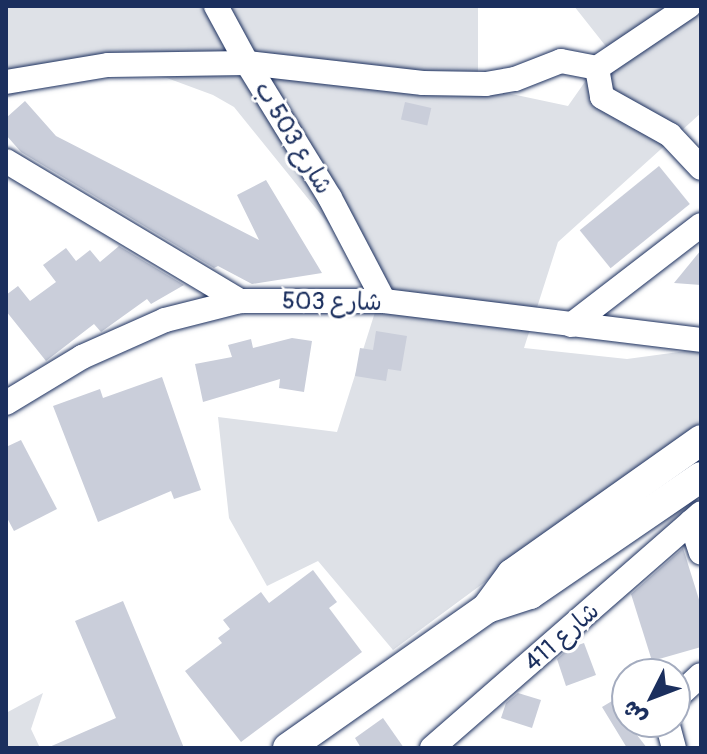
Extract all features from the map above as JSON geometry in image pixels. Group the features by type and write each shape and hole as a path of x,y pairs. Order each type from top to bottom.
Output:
{"main road":[{"path":"487,608 512,574 701,440"},
{"path":"288,748 487,608 530,594 701,477"}],"street":[{"path":"216,6 247,63 423,83 501,81 561,61 597,68 689,6"},
{"name":"شارع 503 ب","path":"6,82 108,65 247,63 330,198 384,301"},
{"path":"597,68 602,97 670,135 701,168"},
{"path":"6,161 240,301"},
{"path":"571,325 701,225"},
{"name":"شارع 503","path":"6,403 82,357 165,320 240,301 384,301 571,325 694,336"},
{"path":"696,518 701,552"},
{"name":"شارع 411","path":"432,748 696,518"}],"shaded area":[{"path":"6,6 478,6 478,87 568,106 608,49 574,6 701,6 701,113 558,242 524,348 627,359 701,349 701,422 393,650 318,561 267,586 229,518 218,417 337,432 382,290 234,107 213,95 167,78 119,72 48,84 6,98"},
{"path":"43,693 31,729 40,748 6,748 6,713"}],"building":[{"path":"25,101 56,136 259,240 237,195 266,180 322,273 252,284 218,266 214,268 21,152 6,135 6,118"},
{"path":"405,102 431,108 427,126 401,120"},
{"path":"659,166 690,204 611,268 580,230"},
{"path":"119,246 184,285 151,304 147,299 101,332 94,324 46,361 6,311 6,295 18,286 30,301 56,282 43,265 66,248 76,261 90,250 100,262"},
{"path":"701,250 701,285 674,283"},
{"path":"376,331 407,336 401,371 388,369 386,381 355,376 360,348 373,350"},
{"path":"292,338 312,341 304,392 279,388 280,379 203,402 195,364 232,357 228,345 251,339 253,348"},
{"path":"162,377 201,490 174,499 171,491 98,522 53,406 100,389 103,398"},
{"path":"21,440 57,509 14,531 6,516 6,447"},
{"path":"683,548 701,606 701,647 662,658 651,658 631,594"},
{"path":"313,570 337,602 329,608 362,652 241,742 185,671 222,643 218,638 230,629 223,620 261,592 269,603"},
{"path":"123,601 184,748 47,748 116,718 75,621"},
{"path":"584,643 596,675 566,686 557,659 569,648"},
{"path":"518,693 541,700 532,728 501,718 506,703"},
{"path":"611,702 611,722 602,707"},
{"path":"383,718 404,748 361,748 355,738"},
{"path":"621,738 639,738 647,748 627,748"}]}
